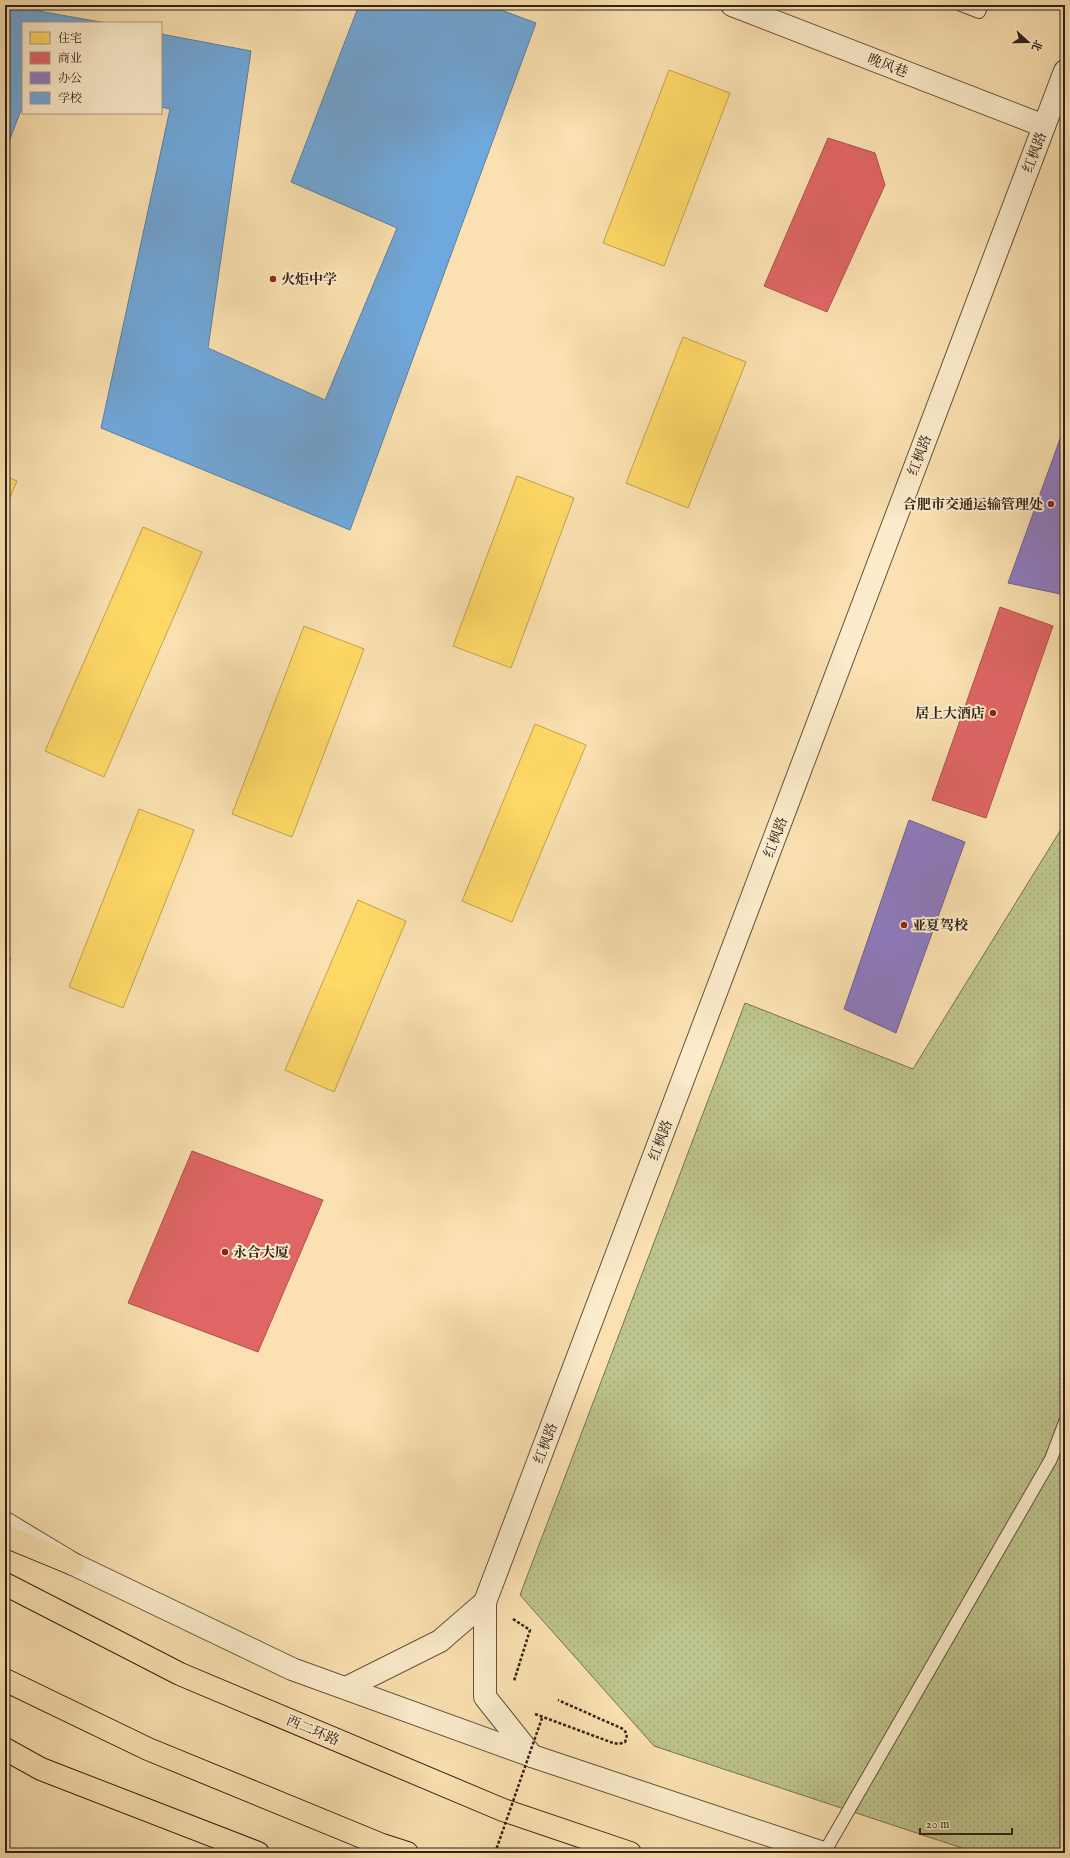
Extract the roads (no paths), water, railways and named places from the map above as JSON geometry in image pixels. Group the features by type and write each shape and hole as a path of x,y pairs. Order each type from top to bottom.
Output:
{"highway":[{"path":"5,1536 73,1564"},
{"name":"西二环路","path":"5,1584 180,1674 504,1810 630,1853"},
{"path":"5,1680 148,1749 382,1845 406,1853"},
{"path":"5,1748 41,1768 258,1853"}],"street":[{"name":"晚风巷","path":"732,5 1044,126"},
{"name":"红枫路","path":"485,1602 1065,71"},
{"path":"5,1523 73,1564 292,1669 532,1756 823,1853"},
{"path":"346,1688 440,1641 485,1602"},
{"path":"485,1602 485,1697 532,1756"}],"lane":[{"path":"961,5 979,12 982,5"},
{"path":"823,1853 1051,1459 1065,1422"}],"place":[{"name":"火炬中学","path":"273,279"},
{"name":"合肥市交通运输管理处","path":"1051,504"},
{"name":"居上大酒店","path":"993,713"},
{"name":"亚夏驾校","path":"904,925"},
{"name":"永合大厦","path":"225,1252"}]}
